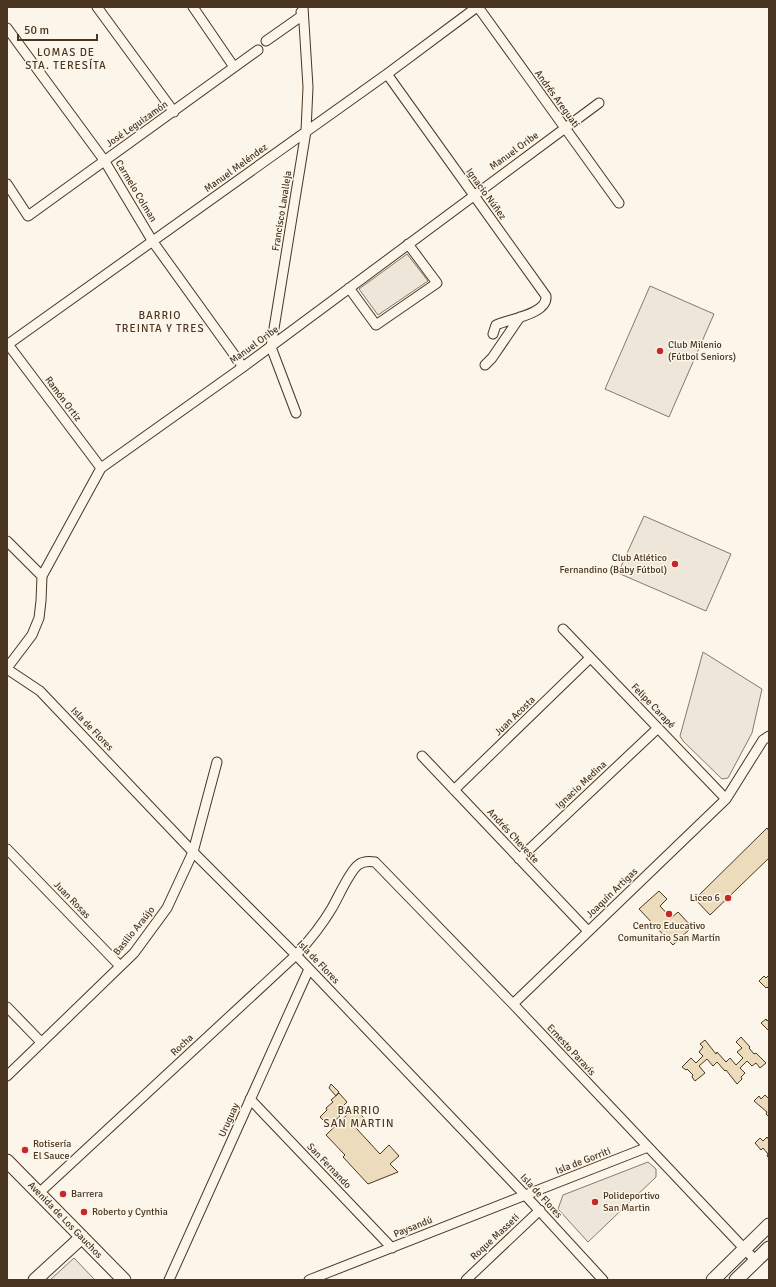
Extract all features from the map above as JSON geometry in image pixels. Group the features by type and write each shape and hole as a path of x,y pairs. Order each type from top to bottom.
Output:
{"street":[{"path":"97,7 174,112"},
{"path":"193,7 234,67"},
{"path":"266,41 303,11 297,7"},
{"name":"Manuel Meléndez","path":"7,344 153,242 478,7"},
{"name":"Andrés Areguatí","path":"478,7 619,203"},
{"name":"Francisco Lavalleja","path":"296,413 271,347 306,131 308,87 303,11"},
{"name":"Carmelo Colman","path":"7,28 104,160 153,242 243,367"},
{"name":"José Leguizamón","path":"7,184 28,216 258,50"},
{"name":"Ignacio Núñez","path":"387,74 546,296 546,301 543,307 520,317"},
{"name":"Manuel Oribe","path":"7,668 32,635 39,618 42,601 42,576 101,468 271,347 598,102"},
{"path":"349,288 376,325 437,283 408,244"},
{"path":"492,334 496,325 520,317"},
{"path":"485,365 492,358 520,317"},
{"name":"Ramón Ortiz","path":"7,344 101,468"},
{"path":"7,541 42,576"},
{"name":"Felipe Carapé","path":"563,629 726,799"},
{"name":"Juan Acosta","path":"454,790 590,658"},
{"name":"Isla de Flores","path":"7,668 40,691 193,852 296,955 540,1210 603,1280"},
{"name":"Ignacio Medina","path":"519,859 658,728"},
{"name":"Joaquín Artigas","path":"513,1004 726,799 763,740 769,736"},
{"name":"Andrés Cheveste","path":"422,756 588,931"},
{"name":"Basilio Araújo","path":"7,1076 134,953 167,908 193,852 217,762"},
{"name":"Juan Rosas","path":"7,849 120,966"},
{"name":"Ernesto Paravís","path":"333,907 357,866 366,862 376,862 513,1004 756,1261"},
{"name":"Rocha","path":"39,1193 296,955 316,932 333,907"},
{"name":"Uruguay","path":"169,1280 309,969"},
{"path":"7,1006 41,1042"},
{"name":"San Fernando","path":"250,1100 392,1248"},
{"name":"Isla de Gorriti","path":"525,1195 648,1147"},
{"name":"Avenida de Los Gauchos","path":"8,1163 124,1280"},
{"name":"Paysandú","path":"309,1280 525,1195"},
{"name":"Roque Masseti","path":"466,1280 540,1210"},
{"path":"713,1280 769,1226"},
{"path":"35,1280 82,1237"},
{"path":"736,1280 769,1248"}],"shaded area":[{"path":"407,254 428,281 378,315 359,289"},
{"name":"Club Milenio (Fútbol Seniors)","path":"650,286 714,314 669,417 605,389"},
{"name":"Club Atlético Fernandino (Baby Fútbol)","path":"644,516 731,554 706,611 618,573"},
{"path":"703,652 762,689 752,733 728,778 722,779 683,741 680,736"},
{"name":"Polideportivo San Martin","path":"648,1162 656,1169 656,1177 588,1242 558,1209 563,1195"},
{"path":"74,1258 95,1280 50,1280"}],"building":[{"path":"767,828 769,831 769,858 710,915 695,899"},
{"path":"659,891 667,899 660,906 671,918 678,912 692,927 673,945 639,909"},
{"path":"769,975 769,989 759,981 764,976 766,978"},
{"path":"766,1019 767,1021 769,1019 768,1030 761,1023"},
{"path":"741,1037 754,1054 756,1053 766,1063 760,1068 756,1063 752,1066 747,1061 740,1068 745,1073 737,1084 726,1070 725,1071 717,1062 713,1066 707,1059 699,1066 705,1073 695,1081 692,1077 693,1075 687,1069 686,1070 682,1067 691,1058 696,1063 703,1056 699,1052 703,1047 700,1044 705,1040 716,1054 717,1052 726,1062 730,1058 736,1065 743,1058 737,1052 742,1048 736,1042"},
{"path":"331,1084 339,1092 336,1096 329,1088"},
{"path":"339,1093 347,1102 343,1106 345,1108 338,1114 340,1116 329,1126 320,1117 327,1110 326,1108 333,1102 331,1100"},
{"path":"765,1095 769,1099 769,1117 766,1114 767,1112 754,1101 759,1096 761,1099"},
{"path":"354,1108 365,1119 356,1128 380,1154 389,1145 399,1156 390,1164 398,1172 368,1184 343,1157 345,1155 326,1135"},
{"path":"767,1137 769,1140 769,1158 767,1156 768,1154 763,1148 761,1150 755,1143 760,1138 763,1141"}],"place":[{"name":"Club Milenio (Fútbol Seniors)","path":"660,351"},
{"name":"Club Atlético Fernandino (Baby Fútbol)","path":"675,564"},
{"name":"Liceo 6","path":"728,898"},
{"name":"Centro Educativo Comunitario San Martín","path":"669,914"},
{"name":"Rotisería El Sauce","path":"25,1150"},
{"name":"Barrera","path":"63,1194"},
{"name":"Polideportivo San Martin","path":"595,1202"},
{"name":"Roberto y Cynthia","path":"84,1212"}],"district":[{"name":"LOMAS DE STA. TERESÍTA","path":"66,58"},
{"name":"BARRIO TREINTA Y TRES","path":"160,321"},
{"name":"BARRIO SAN MARTIN","path":"359,1116"}]}
